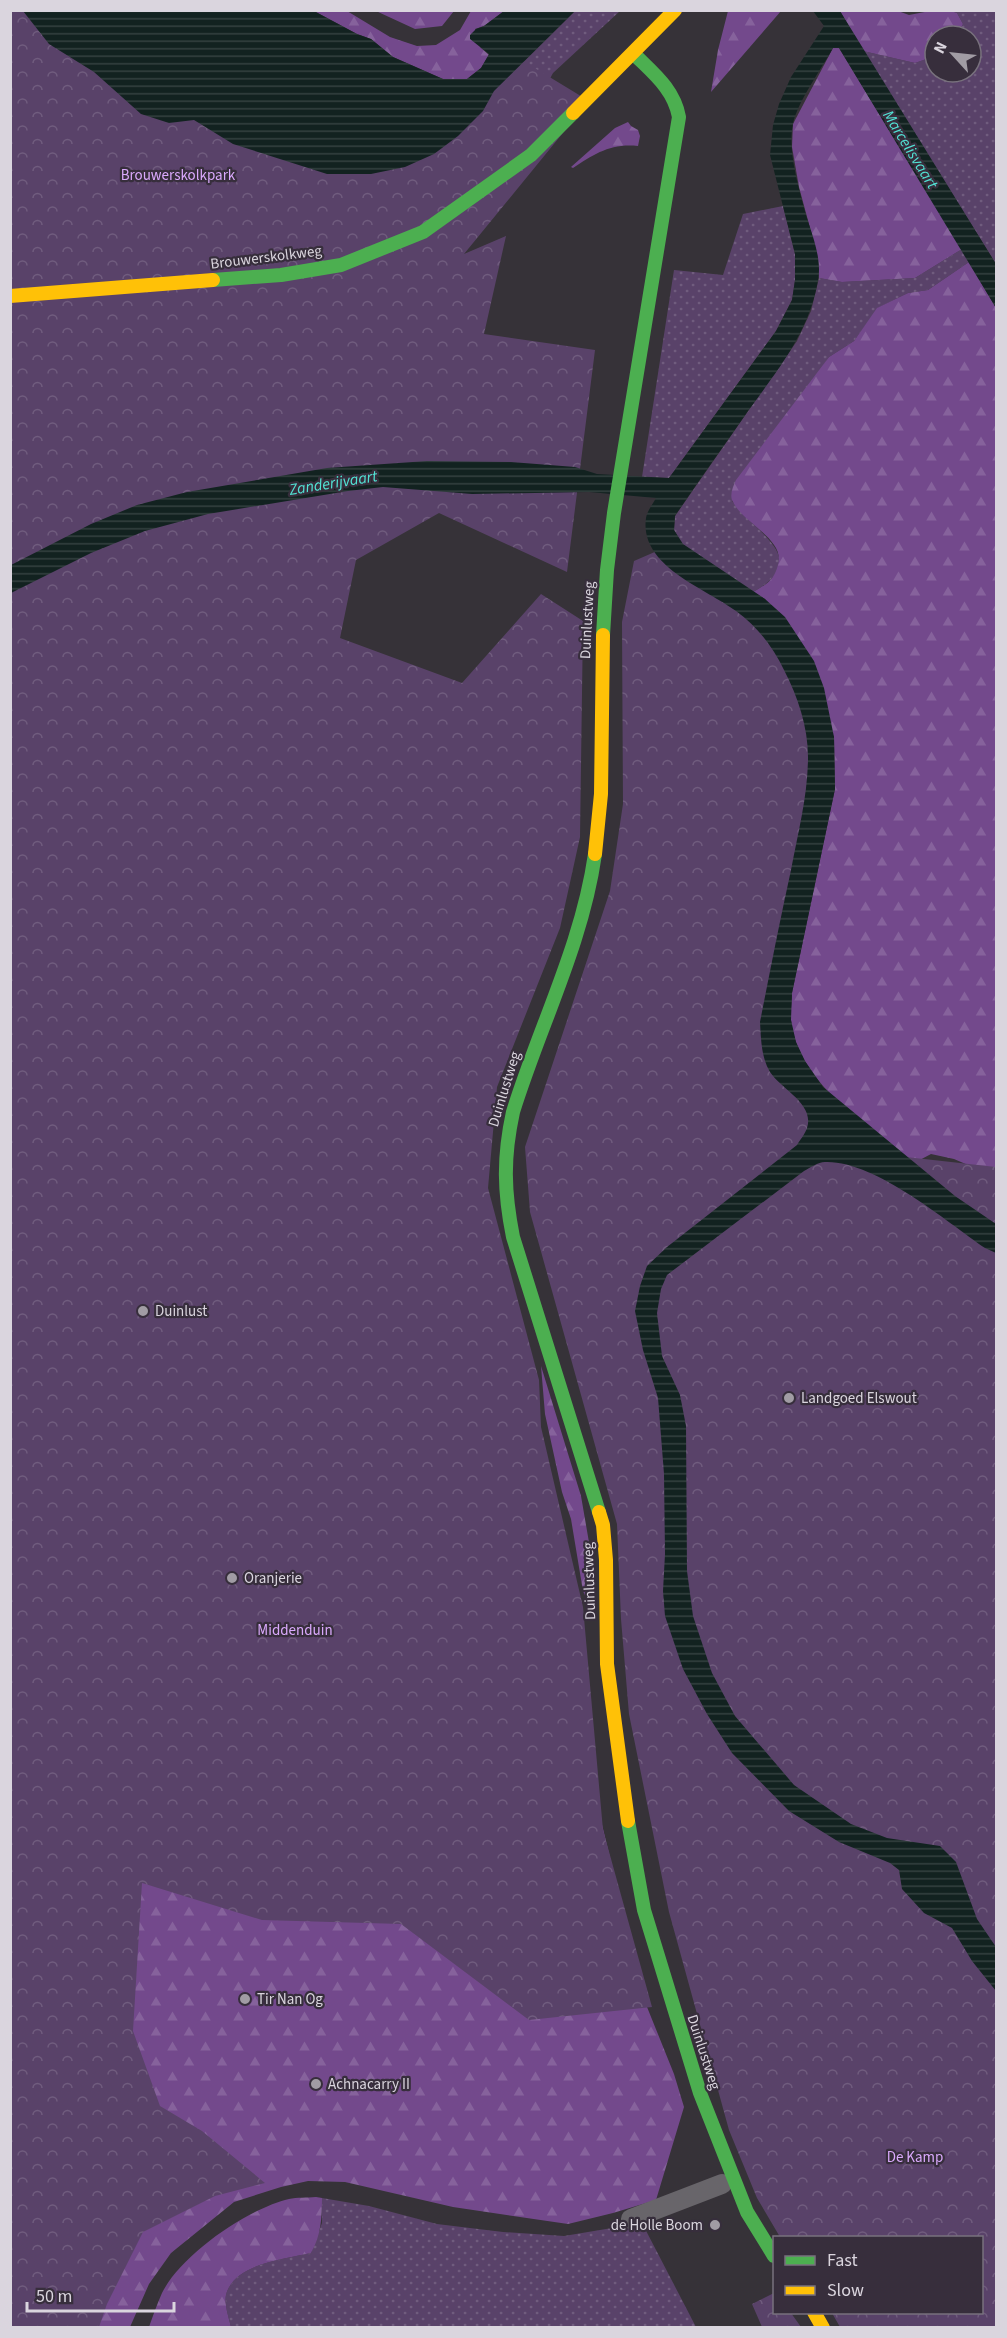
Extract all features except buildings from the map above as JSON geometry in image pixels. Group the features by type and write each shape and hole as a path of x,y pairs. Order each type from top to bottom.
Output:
{"street":[{"path":"634,54 675,10"},
{"name":"Brouwerskolkweg","path":"10,296 281,275 341,264 413,237 432,227 531,155 634,54"},
{"name":"Duinlustweg","path":"634,54 673,96 678,104 679,117 621,468 605,593 601,657 602,782 593,869 583,915 569,959 530,1059 511,1116 505,1145 503,1174 505,1207 549,1357 603,1525 608,1664 630,1834 644,1910 700,2093 747,2212 773,2254"},
{"path":"631,2219 722,2184"},
{"path":"815,2314 823,2328"}],"green space":[{"name":"Middenduin","path":"11,11 254,11 465,110 510,53 589,101 464,254 506,236 484,334 595,350 567,572 439,513 356,560 340,638 462,683 541,594 583,621 580,837 560,928 497,1087 488,1188 539,1380 541,1427 583,1607 603,1830 652,2007 529,2020 401,1924 262,1920 142,1883 133,2031 160,2106 202,2131 265,2183 215,2196 143,2232 107,2304 99,2327 11,2328"},
{"path":"314,11 347,11 390,37 417,46 436,45 460,30 471,11 504,11 484,26 475,29 480,47 489,55 481,68 467,79 443,79 393,57 371,39"},
{"path":"376,11 454,11 442,26 415,29"},
{"path":"575,11 620,11 553,73 546,86 494,91"},
{"path":"728,11 781,11 711,92 718,50"},
{"path":"840,11 898,11 909,15 930,11 951,11 957,13 963,24 923,24 923,60 915,63 863,51"},
{"path":"951,11 996,11 996,264 863,51 915,63 923,60 923,84 983,84 983,24 963,24 957,13"},
{"path":"833,48 839,48 962,249 915,278 842,282 819,278 817,254 799,187 792,147 793,124"},
{"path":"628,122 638,130 640,136 638,146 611,148 571,167 615,128"},
{"path":"783,206 795,254 795,280 792,300 776,331 669,478 642,477 674,270 723,275 743,214"},
{"path":"962,249 969,262 928,290 908,293 878,308 854,341 829,357 732,501 774,546 779,557 779,568 771,580 753,592 682,544 674,530 675,516 797,341 811,311 819,278 842,282 915,278"},
{"path":"969,262 996,308 996,1177 954,1159 931,1154 914,1163 838,1101 806,1063 796,1042 791,1020 792,993 835,789 834,737 765,599 753,592 772,578 778,565 779,556 776,548 738,510 731,497 736,480 829,357 854,341 877,308 908,293 928,290"},
{"name":"Landgoed Elswout","path":"664,548 772,619 815,722 816,785 769,1032 821,1109 897,1156 996,1167 996,2327 840,2327 833,2314 983,2314 983,2236 779,2236 757,2198 729,2130 669,1912 629,1714 621,1619 617,1524 530,1212 525,1147 610,891 623,804 622,622 634,561"},
{"path":"10,1308 597,1804 645,2002 674,2074 684,2107 656,2200 568,2224 453,2207 345,2182 308,2181 234,2202 171,2253 149,2284 130,2327 11,2327"},
{"path":"541,1366 581,1496 591,1554 594,1616 583,1591 571,1519 562,1492 545,1414"},
{"path":"292,2198 322,2198 321,2219 317,2240 311,2253 262,2264 239,2276 231,2284 226,2295 226,2307 231,2327 149,2327 162,2293 171,2278 199,2249 235,2223 272,2204"},
{"path":"322,2198 369,2206 437,2224 503,2232 564,2236 642,2223 696,2327 231,2327 226,2307 226,2295 231,2284 239,2276 262,2264 311,2253 322,2223"},
{"path":"773,2294 773,2314 792,2314 801,2327 762,2327 752,2304"}],"water":[{"path":"23,11 314,11 371,39 393,57 443,79 467,79 481,68 489,54 470,39 470,35 504,11 575,11 494,91 483,111 458,136 434,154 405,167 371,174 327,174 233,144 194,120 169,123 141,114 94,72 49,44"},
{"path":"813,11 840,11 996,264 996,308 839,48 833,48 799,106 792,135 795,171 818,257 819,272 814,299 791,350 675,516 674,530 683,544 765,599 785,617 814,661 824,688 834,737 835,789 792,993 791,1020 796,1042 805,1061 823,1087 955,1196 996,1224 996,1253 985,1248 930,1208 887,1181 844,1164 822,1162 804,1171 667,1275 661,1289 657,1313 662,1356 680,1395 686,1426 687,1571 693,1616 712,1673 735,1716 794,1785 851,1824 887,1838 940,1846 956,1862 977,1919 996,1947 996,1991 972,1961 952,1928 924,1913 902,1889 899,1870 890,1863 839,1842 789,1811 732,1753 707,1714 683,1669 665,1616 663,1591 664,1474 658,1398 643,1350 635,1311 640,1286 647,1266 667,1247 797,1145 807,1128 808,1119 802,1104 770,1072 761,1041 760,1022 802,814 808,757 804,723 798,701 770,645 744,617 677,574 653,550 647,535 646,518 656,498 589,492 472,494 383,487 208,514 145,531 91,553 11,593 11,565 91,524 137,505 187,492 327,468 427,461 511,462 575,467 597,474 669,478 776,331 792,300 795,254 770,155 773,125 779,104 791,77 824,26"}],"traffic: fast":[{"path":"603,635 607,570 614,513 679,117 668,90 634,54"},
{"path":"213,280 281,275 341,265 423,232 531,155 573,113"},
{"path":"595,854 589,888 570,953 513,1112 506,1175 513,1237 599,1512"},
{"path":"628,1821 644,1910 700,2093 747,2212 773,2254"}],"traffic: slow":[{"path":"573,113 675,10"},
{"path":"10,296 213,280"},
{"path":"595,854 601,794 603,635"},
{"path":"599,1512 603,1525 606,1560 607,1664 628,1821"},
{"path":"815,2314 823,2328"}],"place":[{"name":"Duinlust","path":"143,1311"},
{"name":"Landgoed Elswout","path":"789,1398"},
{"name":"Oranjerie","path":"232,1578"},
{"name":"Tir Nan Og","path":"245,1999"},
{"name":"Achnacarry II","path":"316,2084"},
{"name":"de Holle Boom","path":"715,2225"}],"water label":[{"name":"Marcelisvaart","path":"911,149"},
{"name":"Zanderijvaart","path":"333,482"}],"park label":[{"name":"Brouwerskolkpark","path":"178,175"},
{"name":"De Kamp","path":"915,2157"}]}
